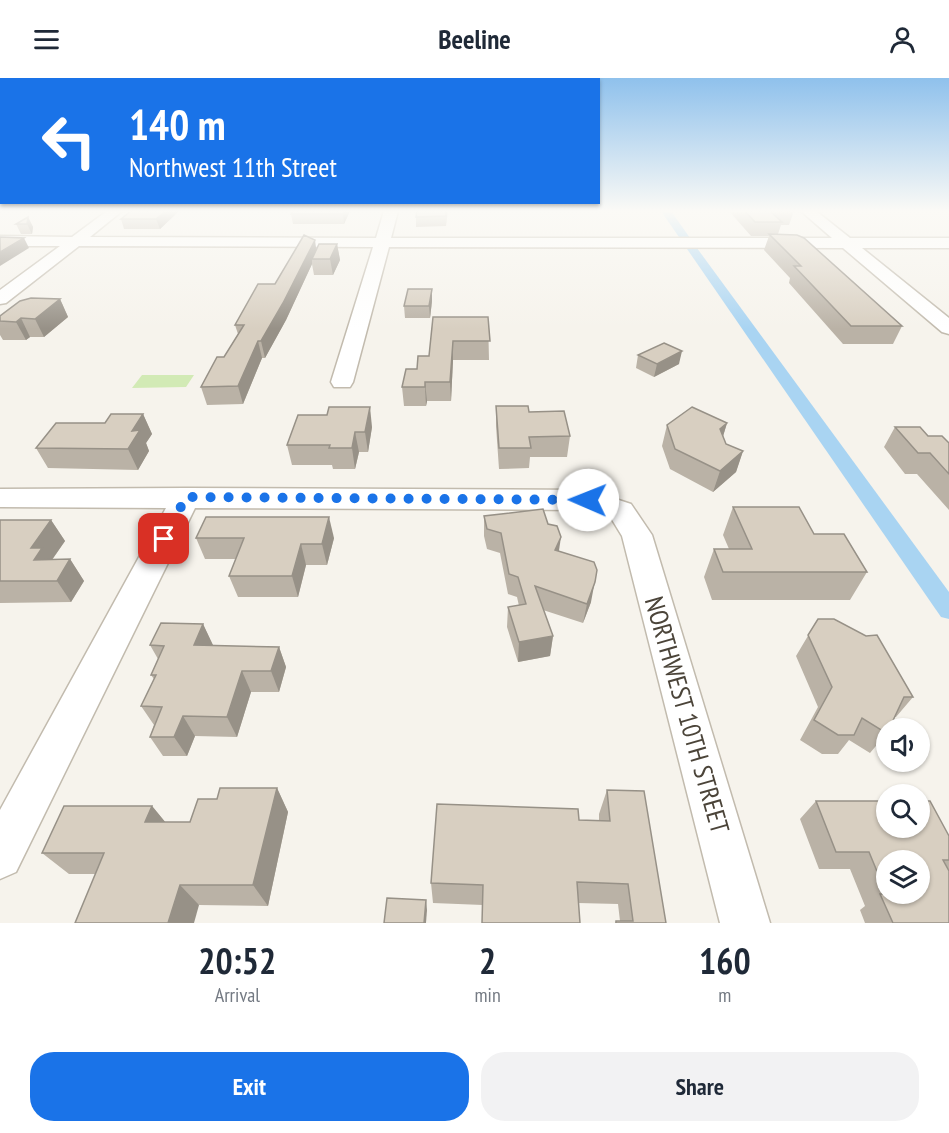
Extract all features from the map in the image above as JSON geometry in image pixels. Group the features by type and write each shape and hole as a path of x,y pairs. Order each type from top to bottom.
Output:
{"street":[{"path":"0,299 63,250"},
{"path":"342,382 380,250"},
{"path":"855,250 949,328"},
{"path":"0,498 186,497 0,855"},
{"name":"NORTHWEST 10TH STREET","path":"186,497 588,500 621,511 637,535 745,923"}],"green space":[{"path":"142,375 194,375 186,387 132,388"}],"building":[{"path":"295,250 310,250 283,303 261,341 258,341 238,386 201,387 217,357 224,357 244,325 235,325 258,284 275,284"},
{"path":"316,250 334,250 330,259 312,259"},
{"path":"785,250 818,250 902,326 851,326 794,266 801,266"},
{"path":"408,289 432,289 429,306 404,306"},
{"path":"31,298 60,299 35,319 21,318 16,322 0,321 0,316 20,301"},
{"path":"433,317 488,317 490,341 453,341 450,382 425,382 425,387 402,387 406,369 417,369 418,356 429,356"},
{"path":"664,343 682,351 657,364 638,355"},
{"path":"496,406 528,406 529,412 564,411 570,436 529,437 531,448 499,448"},
{"path":"329,407 370,407 365,432 355,432 352,448 329,448 330,445 287,445 298,415 327,415"},
{"path":"692,407 727,423 720,429 726,444 743,451 720,471 675,449 667,425"},
{"path":"111,414 143,414 132,431 140,430 128,449 36,448 56,423 105,423"},
{"path":"895,427 920,427 928,436 942,436 949,443 949,474 930,453 918,453"},
{"path":"733,507 799,507 814,534 844,534 867,572 723,572 714,549 752,549"},
{"path":"543,509 548,524 557,526 561,537 555,550 594,562 597,570 595,582 587,604 535,586 553,636 519,642 508,607 526,604 518,577 509,574 501,533 487,529 484,516"},
{"path":"206,517 329,517 322,544 301,544 292,576 229,576 244,538 196,538"},
{"path":"0,520 51,520 31,548 42,548 34,560 70,559 57,581 0,581"},
{"path":"818,619 834,619 866,636 877,635 913,697 904,697 894,718 876,718 876,727 862,718 854,735 838,735 814,720 832,687 808,635"},
{"path":"161,623 203,624 194,645 279,647 271,671 242,671 227,717 183,716 174,737 150,737 162,707 141,706 156,675 151,675 164,646 150,645"},
{"path":"220,788 277,788 253,885 180,885 168,923 75,923 104,853 42,853 64,806 152,806 145,822 190,822 198,799 217,799"},
{"path":"607,790 644,791 666,923 616,923 616,921 633,921 628,884 577,882 580,923 482,923 483,885 431,883 437,804 578,809 579,820 610,821"},
{"path":"816,801 876,801 876,838 930,838 930,801 949,836 949,860 943,860 949,871 949,923 893,923 884,904 930,904 930,850 876,850 876,869 869,852 836,852"},
{"path":"387,898 426,900 424,923 384,923"}],"waterway":[{"path":"693,250 949,610"}],"route":[{"path":"164,539 186,497 588,500"}]}
